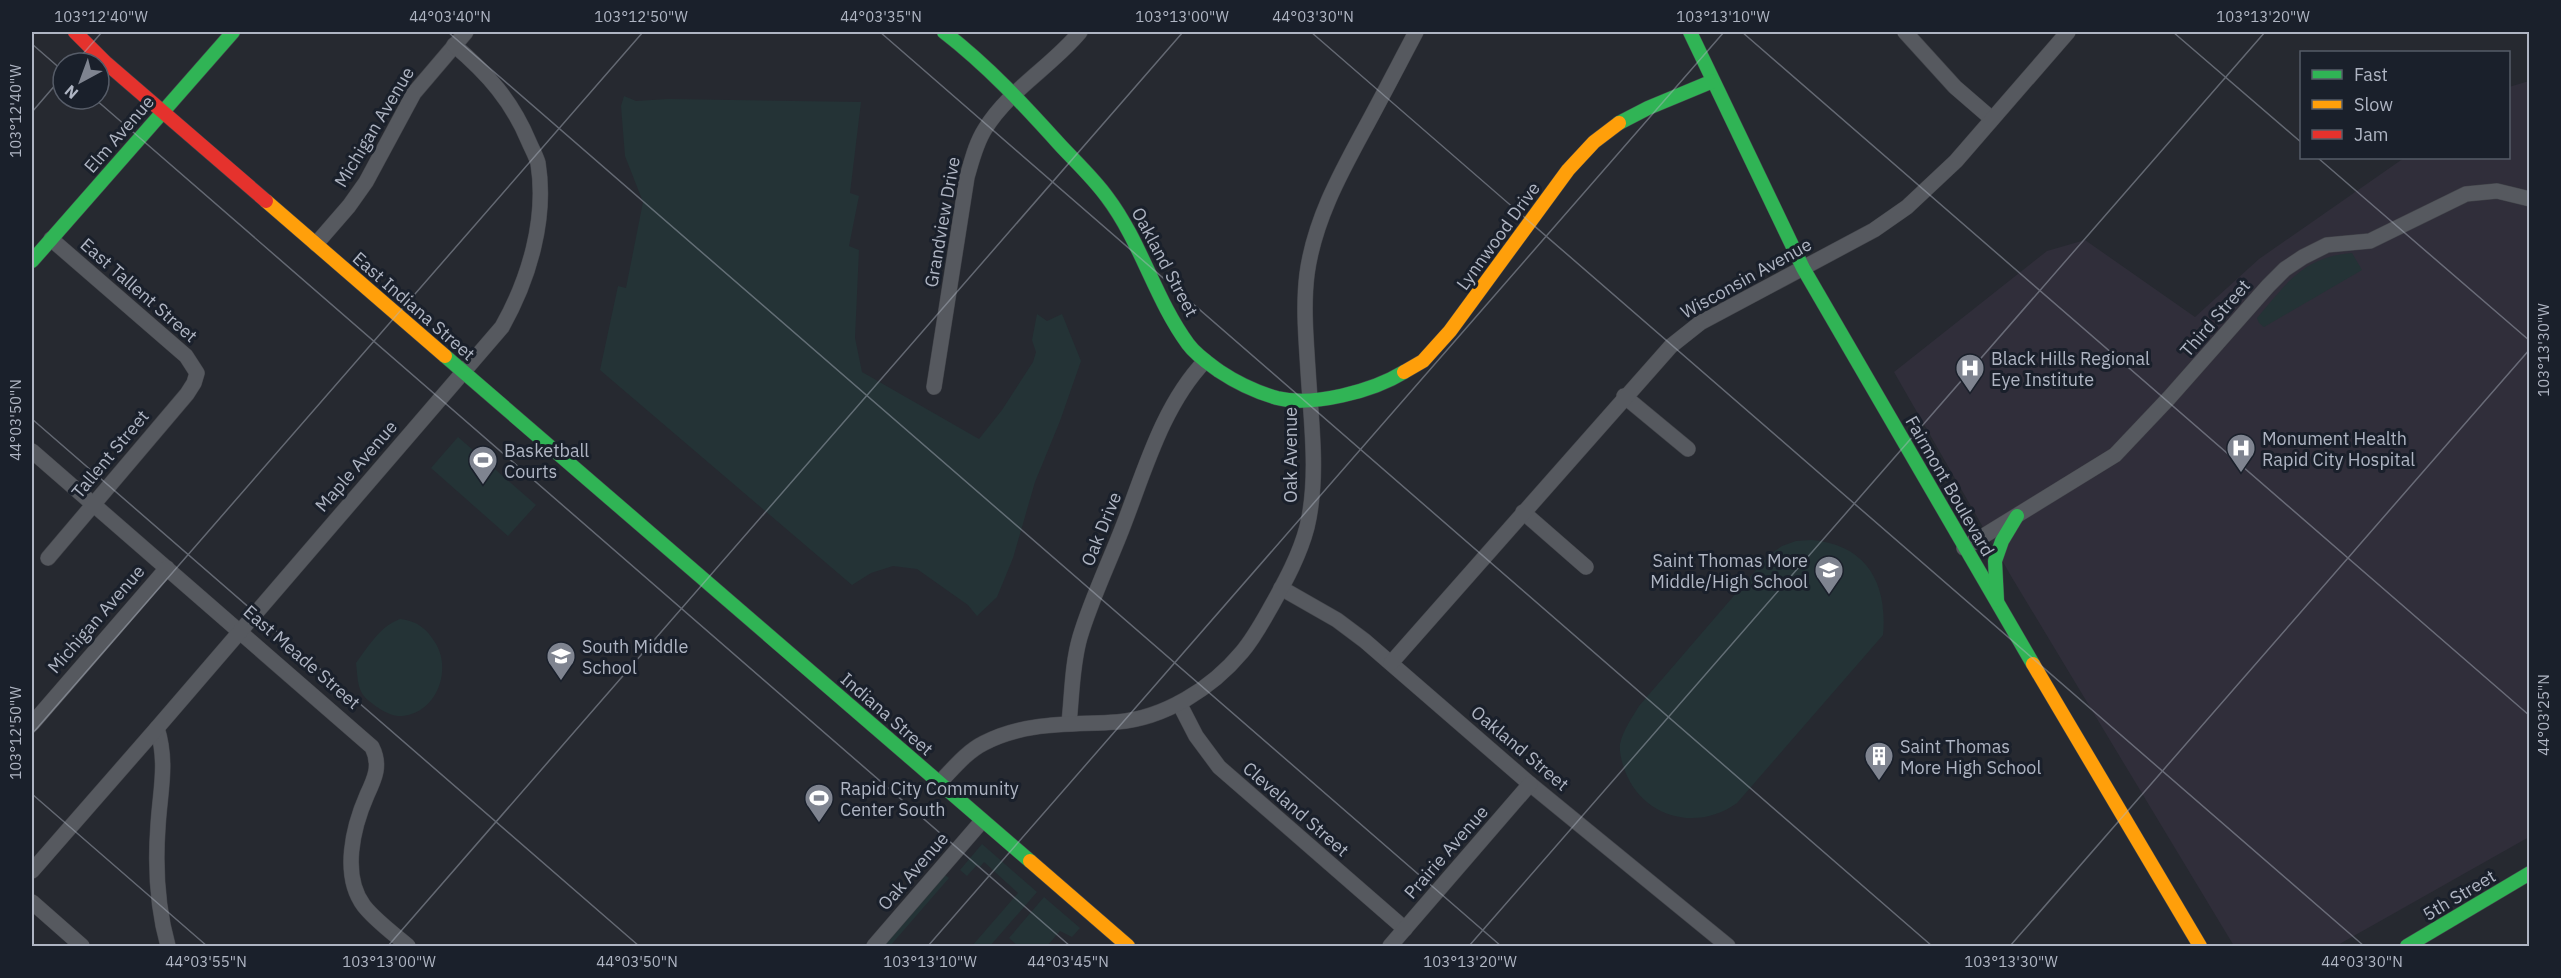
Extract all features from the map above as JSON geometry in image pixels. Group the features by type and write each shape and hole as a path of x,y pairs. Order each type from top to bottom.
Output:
{"street":[{"name":"East Indiana Street","path":"75,32 105,62 731,603"},
{"name":"Elm Avenue","path":"39,248 233,32"},
{"name":"Michigan Avenue","path":"316,244 349,206 366,182 414,93 466,32"},
{"name":"Oakland Street","path":"944,32 976,57 1015,95 1106,195 1121,217 1176,326 1190,347 1205,361 1239,384 1257,392 1278,398 1310,400"},
{"name":"Grandview Drive","path":"934,387 966,177 984,130 1015,95 1065,50 1080,32"},
{"name":"Oak Avenue","path":"939,783 961,759 983,743 1030,726 1120,722 1153,715 1200,690 1243,651 1281,588 1300,548 1309,516 1312,488 1310,400 1304,304 1307,273 1319,223 1347,162 1416,32"},
{"name":"Fairmont Boulevard","path":"1690,32 1803,268 1964,548 2200,946"},
{"path":"1905,32 1955,87 1992,119"},
{"name":"Wisconsin Avenue","path":"1391,663 1662,354 1690,330 1874,230 1907,207 1956,161 2068,32"},
{"name":"Maple Avenue","path":"32,871 502,327 519,296 534,247 539,205 537,162 521,122 498,86 454,45"},
{"name":"Lynnwood Drive","path":"1310,400 1359,391 1393,379 1423,361 1450,331 1568,170 1587,150 1611,129 1637,113 1713,81"},
{"name":"Third Street","path":"1964,548 2115,455 2155,414 2268,286 2285,269 2303,257 2327,245 2370,241 2466,194 2497,190 2529,200"},
{"name":"East Tallent Street","path":"39,248 186,356 197,373"},
{"name":"Oak Drive","path":"1070,723 1073,676 1080,638 1091,606 1158,438 1192,374 1205,361"},
{"name":"Tallent Street","path":"48,558 187,394 197,373"},
{"path":"1624,396 1688,449"},
{"name":"East Meade Street","path":"32,451 372,747 377,756 377,772 357,824 352,863 353,881 364,906 408,946"},
{"path":"1523,512 1586,567"},
{"path":"1998,604 1995,561 2002,542 2017,516"},
{"name":"Michigan Avenue","path":"32,724 167,568"},
{"name":"Oakland Street","path":"1281,588 1337,620 1391,663 1530,784 1728,946"},
{"name":"Indiana Street","path":"731,603 1128,946"},
{"name":"Cleveland Street","path":"1179,703 1205,750 1225,773 1405,929"},
{"path":"157,729 164,760 156,858 157,890 168,946"},
{"name":"Prairie Avenue","path":"1393,946 1405,929 1530,784"},
{"name":"Oak Avenue","path":"874,946 982,820"},
{"name":"5th Street","path":"2407,946 2529,873"},
{"path":"32,902 82,946"}],"shaded area":[{"name":"Monument Health Rapid City Hospital","path":"2529,81 2529,837 2336,946 2234,946 2011,576 1894,372 2047,251 2085,240 2195,317 2259,259 2403,159 2510,159 2510,87"},
{"path":"624,96 636,101 668,99 861,102 850,193 859,196 849,246 859,250 855,338 862,372 979,439 1002,410 1033,362 1036,352 1032,340 1037,314 1047,321 1062,314 1081,361 1035,482 1013,558 997,597 977,616 968,605 917,569 893,566 871,573 852,585 600,370 618,286 626,288 643,202 625,156 621,106"},
{"path":"2352,253 2362,270 2264,327 2259,323 2257,318 2297,274 2321,260"},
{"name":"Basketball Courts","path":"458,437 536,505 508,536 431,468"},
{"path":"1811,540 1830,543 1846,549 1870,570 1882,599 1883,635 1737,803 1721,812 1705,817 1673,816 1658,809 1644,800 1633,787 1624,768 1620,744 1628,724 1639,706 1769,555 1782,546 1796,541"},
{"path":"400,619 417,624 429,634 441,655 442,668 437,691 430,701 422,709 398,716 381,710 364,696 359,686 356,663 380,632"},
{"path":"982,844 1037,892 990,946 972,946 1018,893 984,862 980,867 977,865 967,876 960,870"},
{"path":"945,875 949,878 890,946 883,946"},
{"path":"1044,897 1080,928 1072,937 1060,931 1049,946 1018,946 1009,938"}],"traffic: fast":[{"path":"32,261 233,32"},
{"path":"944,32 1005,86 1102,190 1119,214 1176,327 1191,348 1219,371 1254,390 1277,398 1292,400 1325,399 1360,391 1404,372"},
{"path":"1690,32 1803,268 2033,664"},
{"path":"1619,123 1648,108 1713,81"},
{"path":"445,356 1030,861"},
{"path":"1997,600 1995,561 2002,541 2017,516"},
{"path":"2407,946 2530,873"}],"traffic: slow":[{"path":"1404,372 1423,361 1450,331 1568,170 1594,142 1619,123"},
{"path":"266,201 445,356"},
{"path":"2033,664 2200,946"},
{"path":"1030,861 1128,946"}],"traffic: jam":[{"path":"75,32 105,62 266,201"}],"place":[{"name":"Black Hills Regional Eye Institute","path":"1970,394"},
{"name":"Monument Health Rapid City Hospital","path":"2241,474"},
{"name":"Basketball Courts","path":"483,486"},
{"name":"Saint Thomas More Middle/High School","path":"1829,596"},
{"name":"South Middle School","path":"561,682"},
{"name":"Saint Thomas More High School","path":"1879,782"},
{"name":"Rapid City Community Center South","path":"819,824"}]}
